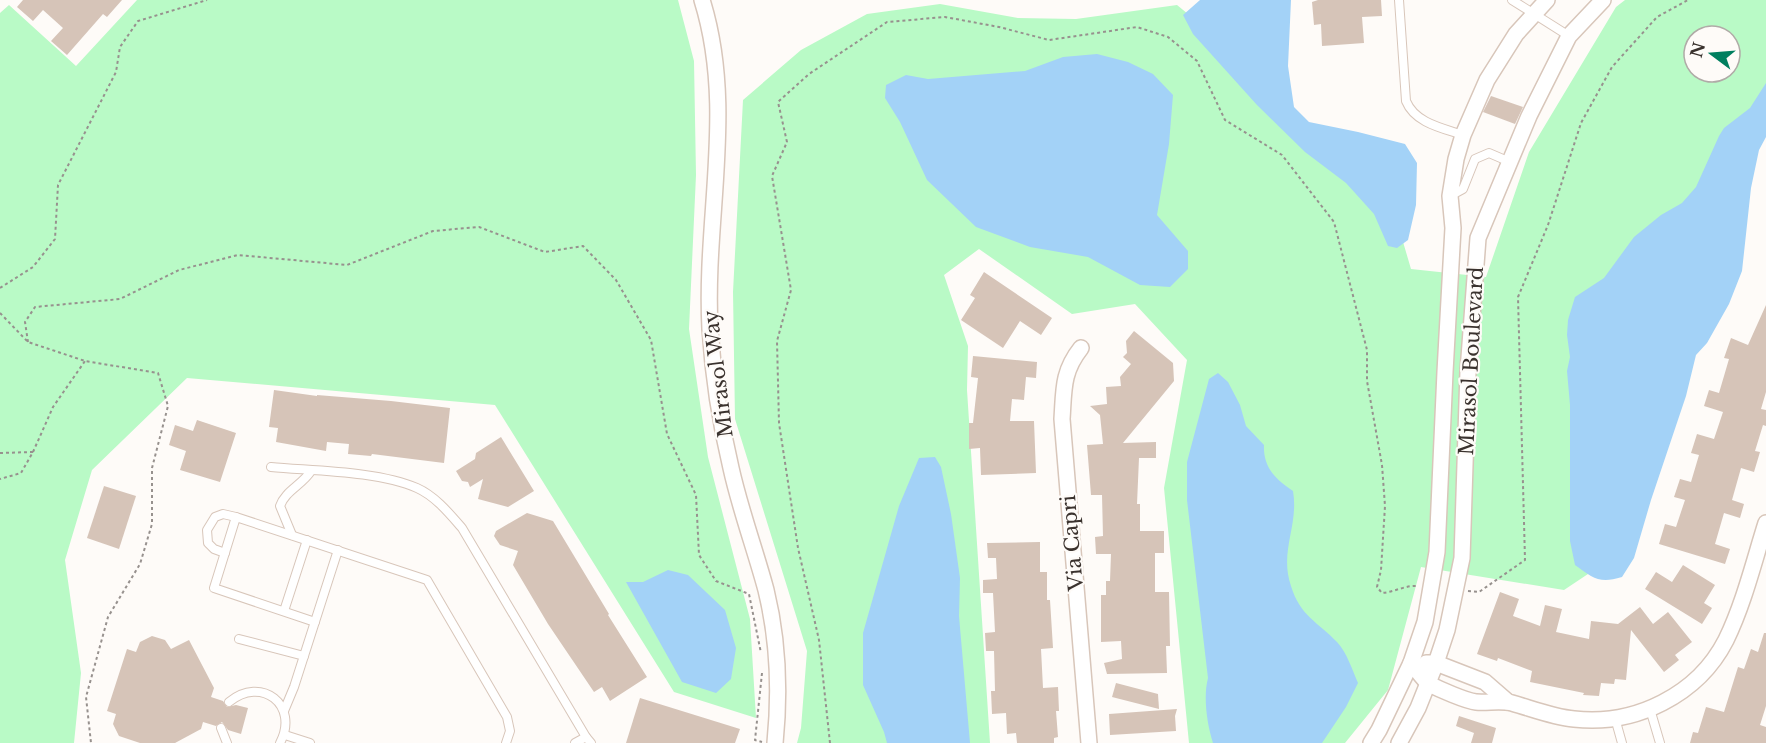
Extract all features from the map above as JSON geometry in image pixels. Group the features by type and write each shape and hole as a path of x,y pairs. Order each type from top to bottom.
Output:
{"street":[{"name":"Mirasol Way","path":"702,0 711,32 719,100 710,265 710,328 714,371 731,468 766,591 772,622 777,674 775,743"},
{"name":"Mirasol Boulevard","path":"1371,743 1388,714 1412,663 1425,622 1432,588 1437,552 1444,372 1453,228 1450,196 1456,159 1463,135 1487,80 1516,34 1548,0"},
{"name":"Mirasol Boulevard","path":"1399,743 1418,708 1436,663 1447,630 1462,558 1468,371 1478,238 1529,116 1569,36 1603,0"},
{"name":"Via Capri","path":"1081,348 1070,362 1065,378 1062,419 1089,743"},
{"path":"1412,663 1428,683 1473,702 1508,702 1573,719 1615,718 1650,709 1673,698 1694,682 1712,662 1726,640 1766,523"},
{"path":"1412,663 1436,663 1485,682 1508,702"}],"lane":[{"path":"1399,0 1406,101 1410,111 1434,125 1463,135"},
{"path":"1512,0 1569,36"},
{"path":"1450,196 1463,189 1475,159 1488,153 1510,162"},
{"path":"271,467 384,478 418,489 445,508 462,528 588,740 574,743"},
{"path":"292,535 280,506 283,498 304,481 311,471"},
{"path":"225,553 214,549 208,543 207,530 215,516 223,514 427,580 507,717 510,731 508,742"},
{"path":"236,517 214,588 315,622"},
{"path":"284,611 308,540"},
{"path":"284,711 294,687 338,550"},
{"path":"239,639 304,656"},
{"path":"229,702 246,691 269,694 278,701 284,711 286,722 285,735 280,743"},
{"path":"1650,709 1660,743"},
{"path":"1615,718 1622,743"},
{"path":"221,728 223,738 227,743"},
{"path":"285,735 310,743"}],"path":[{"path":"0,288 33,267 55,239 58,185 116,72 120,47 138,21 207,0"},
{"path":"1456,589 1479,592 1525,561 1518,297 1548,225 1581,123 1612,67 1657,17 1688,0"},
{"path":"830,743 819,640 798,549 779,423 777,341 790,290 772,176 788,142 778,102 809,74 886,22 945,17 999,27 1049,40 1137,27 1168,37 1197,61 1225,120 1282,155 1334,222 1367,350 1367,381 1382,465 1385,506 1381,570 1377,587 1382,593 1413,585 1432,588"},
{"path":"28,342 25,322 35,307 120,299 179,270 238,255 347,265 433,231 479,227 545,252 583,246 616,280 651,340 667,434 696,495 699,555 716,581 749,594 761,655"},
{"path":"0,312 28,342 85,361 158,373 168,406 152,468 152,524 140,564 108,617 86,697 92,743"},
{"path":"0,479 21,472 33,452 53,407 85,361"},
{"path":"0,453 33,452"},
{"path":"763,665 755,740 768,743"}],"green space":[{"path":"137,0 678,0 694,61 696,175 689,329 708,457 750,619 756,718 674,692 495,405 187,378 92,470 65,560 81,673 74,743 0,743 0,13 9,5 76,66"},
{"path":"1625,0 1766,0 1766,112 1603,564 1564,590 1421,567 1388,690 1345,743 1189,743 1164,488 1187,360 1135,304 1072,314 979,249 944,275 968,346 967,390 990,743 797,743 801,728 807,651 735,419 733,292 743,100 801,50 867,14 940,4 1018,18 1076,19 1177,5 1221,41 1396,218 1411,269 1486,277 1529,152 1616,7"}],"water":[{"path":"1200,0 1291,0 1288,66 1294,107 1309,122 1405,144 1417,163 1416,205 1408,240 1397,248 1388,246 1374,214 1346,183 1305,152 1257,105 1193,34 1183,15"},
{"path":"1097,54 1128,62 1153,74 1173,95 1169,144 1157,215 1188,251 1188,269 1170,287 1140,285 1088,257 1030,247 976,227 927,180 900,122 885,98 886,85 906,75 928,79 1025,71 1063,57"},
{"path":"1766,83 1766,137 1759,150 1751,188 1742,271 1729,304 1707,343 1696,355 1686,396 1634,558 1622,577 1602,580 1575,565 1570,541 1570,405 1567,371 1570,357 1567,335 1568,320 1575,297 1604,278 1634,237 1661,215 1682,203 1696,187 1724,128 1750,108"},
{"path":"1218,373 1228,382 1240,405 1246,426 1264,445 1264,453 1271,472 1293,491 1294,516 1287,561 1291,586 1299,605 1341,646 1358,683 1346,707 1322,743 1213,743 1211,736 1206,702 1208,678 1187,500 1187,462 1209,379"},
{"path":"935,457 941,467 951,514 960,578 959,616 970,743 887,743 863,685 863,633 899,506 919,458"},
{"path":"668,570 688,575 725,610 736,648 731,679 716,693 682,682 626,582 643,582"}],"building":[{"path":"23,0 122,0 107,17 103,14 67,55 51,41 63,28 43,10 33,21 17,7"},
{"path":"1318,0 1381,0 1382,16 1362,17 1364,43 1322,46 1321,24 1314,25 1312,2"},
{"path":"1491,96 1523,107 1515,124 1483,112"},
{"path":"984,272 1052,318 1041,335 1020,321 1003,348 961,320 975,298 970,295"},
{"path":"1766,305 1766,392 1761,409 1766,410 1766,426 1763,425 1755,451 1760,452 1754,472 1741,468 1732,500 1744,504 1740,518 1724,513 1715,544 1730,549 1725,564 1659,544 1665,524 1676,527 1685,500 1674,497 1680,479 1691,482 1699,455 1691,453 1697,434 1714,439 1723,412 1704,406 1709,390 1719,393 1729,359 1724,358 1731,338 1748,345"},
{"path":"1134,331 1173,363 1174,381 1123,443 1156,442 1156,458 1139,458 1137,504 1140,504 1140,531 1164,531 1164,553 1155,553 1155,592 1169,592 1170,646 1166,646 1167,673 1107,674 1104,663 1122,659 1121,641 1101,642 1101,595 1106,595 1106,581 1110,581 1111,554 1096,554 1095,537 1103,536 1102,495 1091,495 1087,445 1103,444 1100,415 1090,406 1107,404 1106,387 1121,386 1120,377 1131,364 1123,357 1127,353 1126,341"},
{"path":"973,356 1037,362 1036,378 1026,377 1024,400 1012,399 1010,421 1034,421 1036,473 981,475 980,448 969,449 969,423 973,423 978,378 971,377"},
{"path":"274,390 450,408 444,463 372,454 371,456 348,454 349,444 327,442 326,451 276,442 278,428 269,427"},
{"path":"197,420 236,433 220,482 180,470 186,451 169,445 175,425 193,431"},
{"path":"501,437 534,491 508,507 478,499 483,479 470,487 468,482 462,481 456,471 475,459 476,453"},
{"path":"104,486 136,496 119,549 87,538"},
{"path":"527,513 553,521 647,677 610,701 602,687 594,692 548,624 513,565 518,551 500,545 494,536 496,531"},
{"path":"1040,542 1040,572 1047,572 1047,600 1050,600 1053,648 1041,649 1043,688 1058,687 1059,711 1056,711 1058,737 1054,738 1054,743 1017,743 1016,733 1007,734 1006,713 992,714 991,691 995,691 994,651 986,651 985,633 995,632 993,593 983,593 983,580 997,579 996,558 988,558 987,543"},
{"path":"1683,565 1715,585 1704,603 1712,608 1702,624 1645,589 1656,572 1672,582"},
{"path":"1500,592 1519,599 1513,616 1540,626 1545,605 1562,609 1556,632 1589,639 1591,621 1618,624 1640,607 1653,624 1668,612 1692,642 1675,655 1679,660 1664,672 1631,630 1626,680 1615,679 1614,684 1601,683 1599,696 1583,695 1584,693 1530,682 1532,671 1498,658 1497,661 1477,654"},
{"path":"1764,633 1766,633 1766,706 1760,725 1766,727 1766,743 1690,743 1693,732 1698,733 1706,707 1724,712 1738,667 1744,669 1751,649 1758,652"},
{"path":"152,636 165,640 171,649 189,640 214,688 211,697 223,701 227,707 236,705 248,708 241,734 228,730 222,722 216,726 203,722 201,729 175,743 140,743 119,736 113,724 116,714 107,711 127,649 136,652 140,642"},
{"path":"1116,683 1158,694 1159,709 1112,697"},
{"path":"640,698 740,729 735,743 626,743"},
{"path":"1177,709 1176,731 1110,735 1109,714"},
{"path":"1459,716 1496,728 1492,743 1471,743 1474,733 1456,726"}]}
